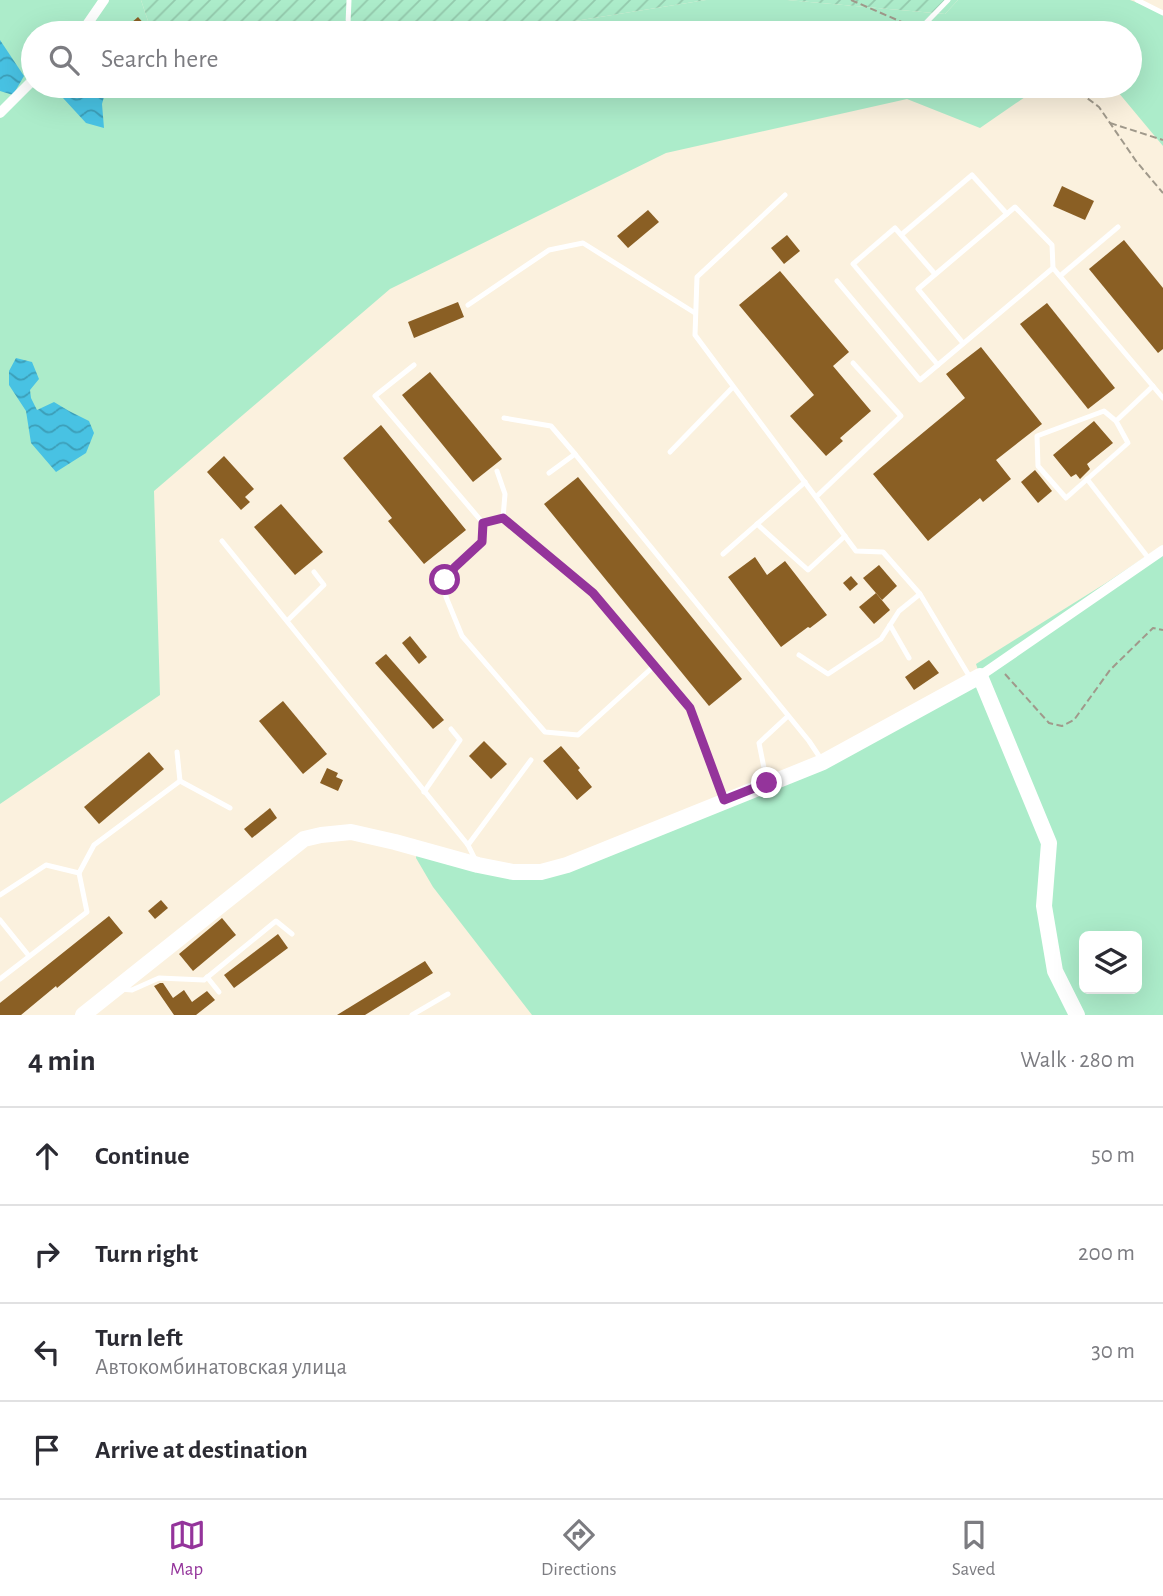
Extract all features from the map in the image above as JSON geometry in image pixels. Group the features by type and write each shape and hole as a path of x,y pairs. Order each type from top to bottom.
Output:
{"street":[{"path":"89,21 104,0"},
{"path":"0,113 21,92"},
{"path":"83,1015 304,839 351,832 478,866 513,872 541,872 567,865 822,762 976,679 1163,550"},
{"path":"976,679 1049,843 1044,906 1055,971 1077,1015"}],"lane":[{"path":"348,21 349,0"},
{"path":"928,21 948,0"},
{"path":"1136,0 1163,13"},
{"path":"901,235 972,175 1007,214"},
{"path":"785,195 697,277 695,335 856,551 883,552 920,594 976,679"},
{"path":"963,344 918,289 1016,207 1052,245 1053,268 1163,398"},
{"path":"1060,276 1118,227"},
{"path":"935,274 895,228 853,264 937,365"},
{"path":"468,305 550,250 583,243 695,313"},
{"path":"837,281 920,380 1053,268"},
{"path":"816,497 901,416 853,363"},
{"path":"414,365 375,396 483,523 482,542 445,580 446,597 461,636 545,732 578,735 654,666"},
{"path":"1116,421 1153,386"},
{"path":"670,452 733,387"},
{"path":"1104,411 1116,421 1128,443 1087,479 1066,498 1038,466 1037,436 1104,411"},
{"path":"504,418 551,426 789,716 822,762"},
{"path":"549,473 575,454"},
{"path":"497,471 505,494 503,518"},
{"path":"1087,479 1150,560"},
{"path":"723,554 805,482"},
{"path":"483,523 503,518"},
{"path":"503,518 593,593 690,708 724,800"},
{"path":"757,524 808,570 845,536"},
{"path":"222,541 468,845 478,866"},
{"path":"287,621 324,585 314,572"},
{"path":"799,655 828,674 881,639 899,611 920,594"},
{"path":"890,625 909,658"},
{"path":"767,783 759,743 789,716"},
{"path":"425,792 460,740 451,729"},
{"path":"177,752 180,781"},
{"path":"468,845 531,760"},
{"path":"180,781 230,808"},
{"path":"0,979 87,912 79,873 94,845 180,781"},
{"path":"0,895 46,865 79,873"},
{"path":"0,920 29,956"},
{"path":"117,989 132,990 159,978 204,980 276,921 292,934"},
{"path":"207,978 219,992"},
{"path":"412,1015 448,994"}],"path":[{"path":"851,0 899,21"},
{"path":"1087,98 1099,107 1136,161 1163,193"},
{"path":"1110,123 1163,140"},
{"path":"997,665 1049,723 1062,726 1074,720 1110,670 1153,628 1163,630"}],"green space":[{"path":"0,0 141,0 148,21 21,21 21,98 1024,98 980,128 907,99 666,153 390,289 154,491 160,695 0,804"},
{"path":"141,0 706,0 575,21 148,21"},
{"path":"706,0 787,0 945,14 958,0 1130,0 1163,12 1163,146 1123,98 1142,98 1142,21 575,21"},
{"path":"787,0 958,0 945,14"},
{"path":"1163,545 1163,1015 532,1015 433,887 416,858 417,849 541,872 823,762 980,676 976,664"}],"water":[{"path":"0,40 21,72 21,81 13,95 0,91"},
{"path":"63,98 104,98 104,128 86,123"},
{"path":"16,358 32,362 39,379 30,390 37,410 54,402 89,421 94,433 86,453 56,472 31,443 26,411 9,385 9,371"}],"building":[{"path":"1062,186 1094,201 1085,220 1053,206"},
{"path":"648,210 659,222 628,248 617,236"},
{"path":"787,235 800,251 784,264 771,248"},
{"path":"1124,240 1163,288 1163,349 1158,353 1089,269"},
{"path":"780,271 849,352 833,366 871,411 840,438 843,441 826,456 790,416 814,395 739,305"},
{"path":"458,302 464,317 414,338 408,322"},
{"path":"1047,303 1115,388 1088,409 1020,324"},
{"path":"981,347 1042,424 996,460 1011,479 983,502 980,498 928,541 873,474 965,398 946,374"},
{"path":"430,372 502,459 473,482 402,395"},
{"path":"1094,421 1113,443 1087,464 1090,469 1080,479 1076,474 1071,477 1053,455"},
{"path":"381,425 466,530 424,564 388,521 392,518 343,458"},
{"path":"224,456 254,489 245,497 250,502 241,510 207,472"},
{"path":"1035,470 1052,491 1038,503 1021,482"},
{"path":"578,477 742,679 709,706 544,504"},
{"path":"281,504 323,552 295,575 254,527"},
{"path":"755,557 767,575 785,561 827,615 781,647 728,577"},
{"path":"879,565 897,586 882,600 863,578"},
{"path":"851,576 858,584 850,591 843,583"},
{"path":"876,593 890,610 874,624 859,607"},
{"path":"410,636 427,657 419,664 402,643"},
{"path":"386,654 444,720 433,729 375,663"},
{"path":"929,660 939,673 914,690 905,677"},
{"path":"283,701 327,754 303,774 259,721"},
{"path":"484,741 507,764 491,779 469,756"},
{"path":"561,746 592,787 577,800 543,761"},
{"path":"149,752 164,769 99,824 84,807"},
{"path":"327,768 338,773 336,777 343,780 338,791 320,783"},
{"path":"270,808 277,818 252,838 244,829"},
{"path":"161,900 168,908 155,919 148,911"},
{"path":"109,916 123,933 21,1015 0,1015 0,1003"},
{"path":"222,918 236,935 193,971 179,954"},
{"path":"278,934 288,948 234,988 224,975"},
{"path":"425,961 433,973 365,1015 337,1015"},
{"path":"163,983 173,998 184,990 192,1002 207,991 215,1000 196,1015 174,1015 154,986"}],"route":[{"path":"445,580 482,542 483,523 503,518 593,593 690,708 724,800 767,783"}]}
